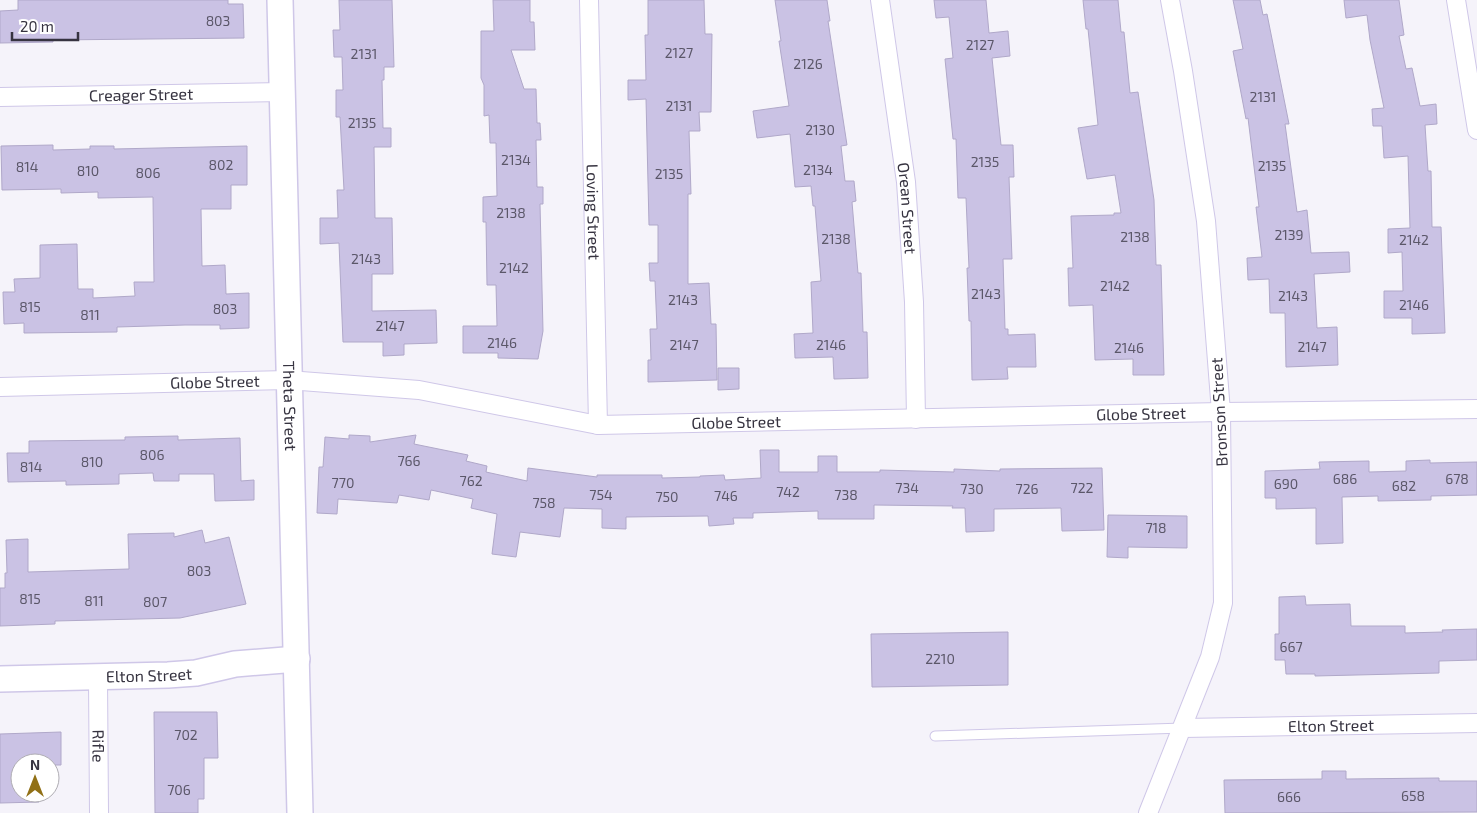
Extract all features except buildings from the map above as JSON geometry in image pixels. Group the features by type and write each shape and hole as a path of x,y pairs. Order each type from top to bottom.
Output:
{"street":[{"name":"Theta Street","path":"280,0 300,813"},
{"name":"Loving Street","path":"589,0 598,424"},
{"name":"Orean Street","path":"880,0 906,182 914,302 916,419"},
{"name":"Bronson Street","path":"1148,813 1210,657 1223,603 1221,412 1206,221 1184,71 1170,0"},
{"path":"1456,0 1477,130"},
{"name":"Creager Street","path":"0,97 283,92"},
{"name":"Globe Street","path":"0,387 288,380 419,390 598,424 1477,409"},
{"name":"Elton Street","path":"0,680 168,676 235,664 296,659"},
{"name":"Rifle","path":"98,678 100,813"},
{"name":"Elton Street","path":"1183,728 1477,723"}],"lane":[{"path":"935,736 1183,728"}]}
